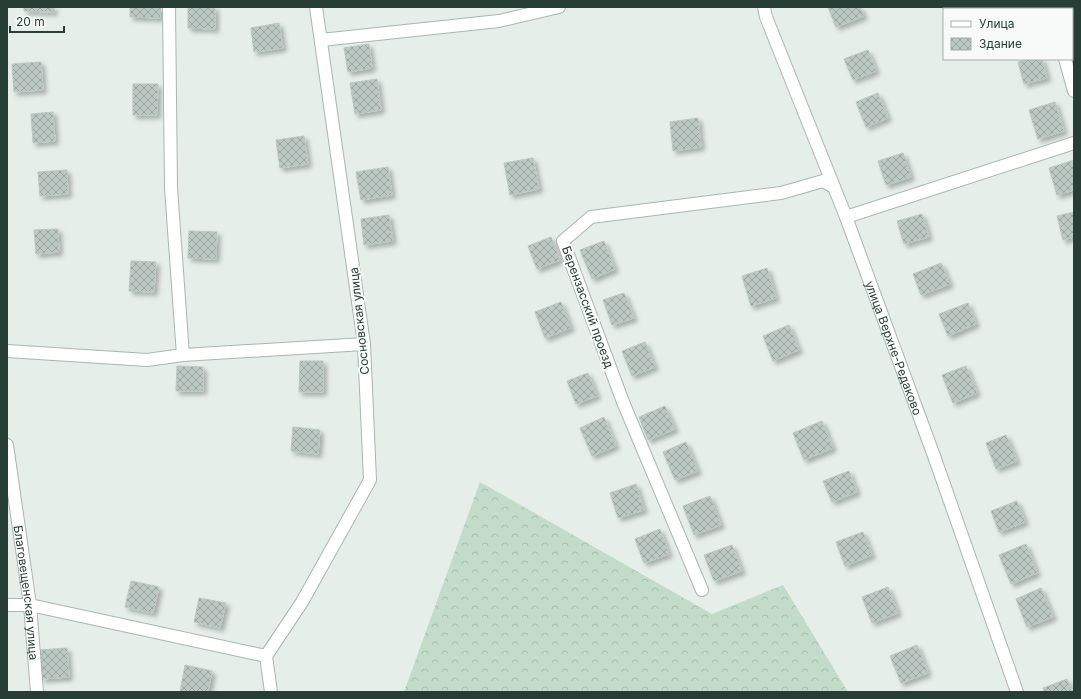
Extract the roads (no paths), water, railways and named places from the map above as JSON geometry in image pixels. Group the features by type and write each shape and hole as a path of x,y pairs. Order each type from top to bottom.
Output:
{"street":[{"path":"169,7 170,188 183,354"},
{"name":"Сосновская улица","path":"266,656 302,602 370,480 364,344 316,7"},
{"path":"320,40 499,21 559,7"},
{"name":"улица Верхне-Редаково","path":"764,7 766,17 846,217 934,456 1017,692"},
{"path":"1065,60 1074,91"},
{"path":"846,217 1074,143"},
{"name":"Берензасский проезд","path":"702,590 622,402 563,241 591,217 781,193 823,181 834,187"},
{"path":"7,351 146,360 183,354 364,344"},
{"name":"Благовещенская улица","path":"7,446 30,606 37,692"},
{"path":"7,604 30,606 266,656 270,692"}]}
